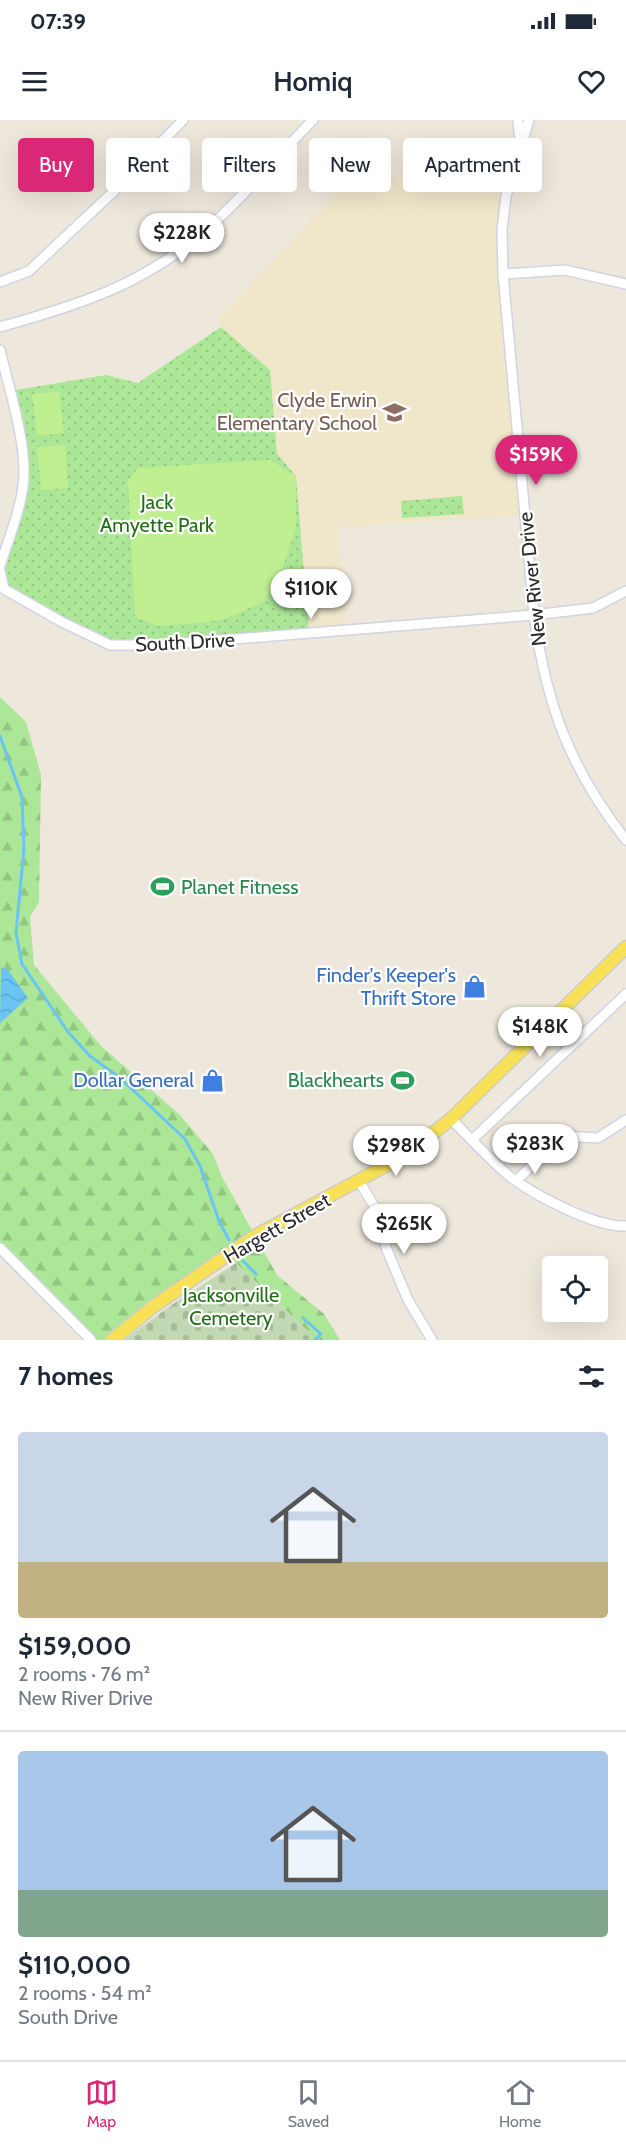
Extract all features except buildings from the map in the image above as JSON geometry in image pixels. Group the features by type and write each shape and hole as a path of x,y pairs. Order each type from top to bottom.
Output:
{"main road":[{"name":"Hargett Street","path":"112,1340 154,1306 255,1236 404,1156 451,1119 626,947"}],"street":[{"path":"0,282 29,270 112,193 183,120"},
{"path":"0,327 74,307 113,291 156,266 206,230 313,120"},
{"path":"518,120 519,138"},
{"name":"New River Drive","path":"523,138 529,120"},
{"name":"New River Drive","path":"507,192 502,230 503,274 534,615 541,668 559,725 590,789 626,840"},
{"path":"503,274 565,270 626,284"},
{"path":"0,350 16,420 24,473 15,520 0,566"},
{"path":"0,571 2,585"},
{"name":"South Drive","path":"2,585 62,622 110,645 160,645 534,615 593,608 626,591"},
{"path":"472,1140 626,994"},
{"path":"451,1119 517,1180 570,1211 613,1227 626,1226"},
{"path":"517,1180 562,1136 598,1138 626,1120"},
{"path":"359,1181 374,1206 387,1250 408,1300 432,1340"},
{"path":"0,1248 91,1340"}],"shaded area":[{"name":"Clyde Erwin Elementary School","path":"391,175 403,177 403,192 484,192 506,196 502,230 525,515 339,527 346,630 309,633 296,476 277,454 270,370 221,327 218,319 338,192 391,192"}],"green space":[{"name":"Jack Amyette Park","path":"221,327 270,370 277,454 296,476 309,633 110,645 4,589 0,571 24,473 10,391 106,375 138,383"},
{"path":"59,391 64,433 37,436 32,394"},
{"path":"65,445 68,488 41,490 37,447"},
{"path":"270,460 296,476 296,527 282,570 263,602 228,618 208,622 158,626 135,617 128,480 138,468"},
{"path":"462,496 464,514 402,518 401,501"},
{"path":"0,697 26,722 41,775 39,902 30,917 34,965 101,1046 179,1114 213,1154 221,1175 277,1275 324,1314 340,1340 308,1340 312,1335 236,1263 231,1253 112,1340 91,1340 0,1248"},
{"name":"Jacksonville Cemetery","path":"236,1263 312,1335 308,1340 124,1340 170,1306"}],"water":[{"path":"1,967 8,970 28,998 0,1023"}],"waterway":[{"path":"0,736 22,797 24,848 16,933 22,964 68,1032 90,1056 120,1078 185,1139 200,1166 219,1221 229,1240"},
{"path":"243,1261 256,1274"},
{"path":"303,1318 321,1334 315,1340"}],"place":[{"name":"Clyde Erwin Elementary School","path":"395,412"},
{"name":"Planet Fitness","path":"163,887"},
{"name":"Finder's Keeper's Thrift Store","path":"474,986"},
{"name":"Dollar General","path":"212,1080"},
{"name":"Blackhearts","path":"402,1080"}]}
